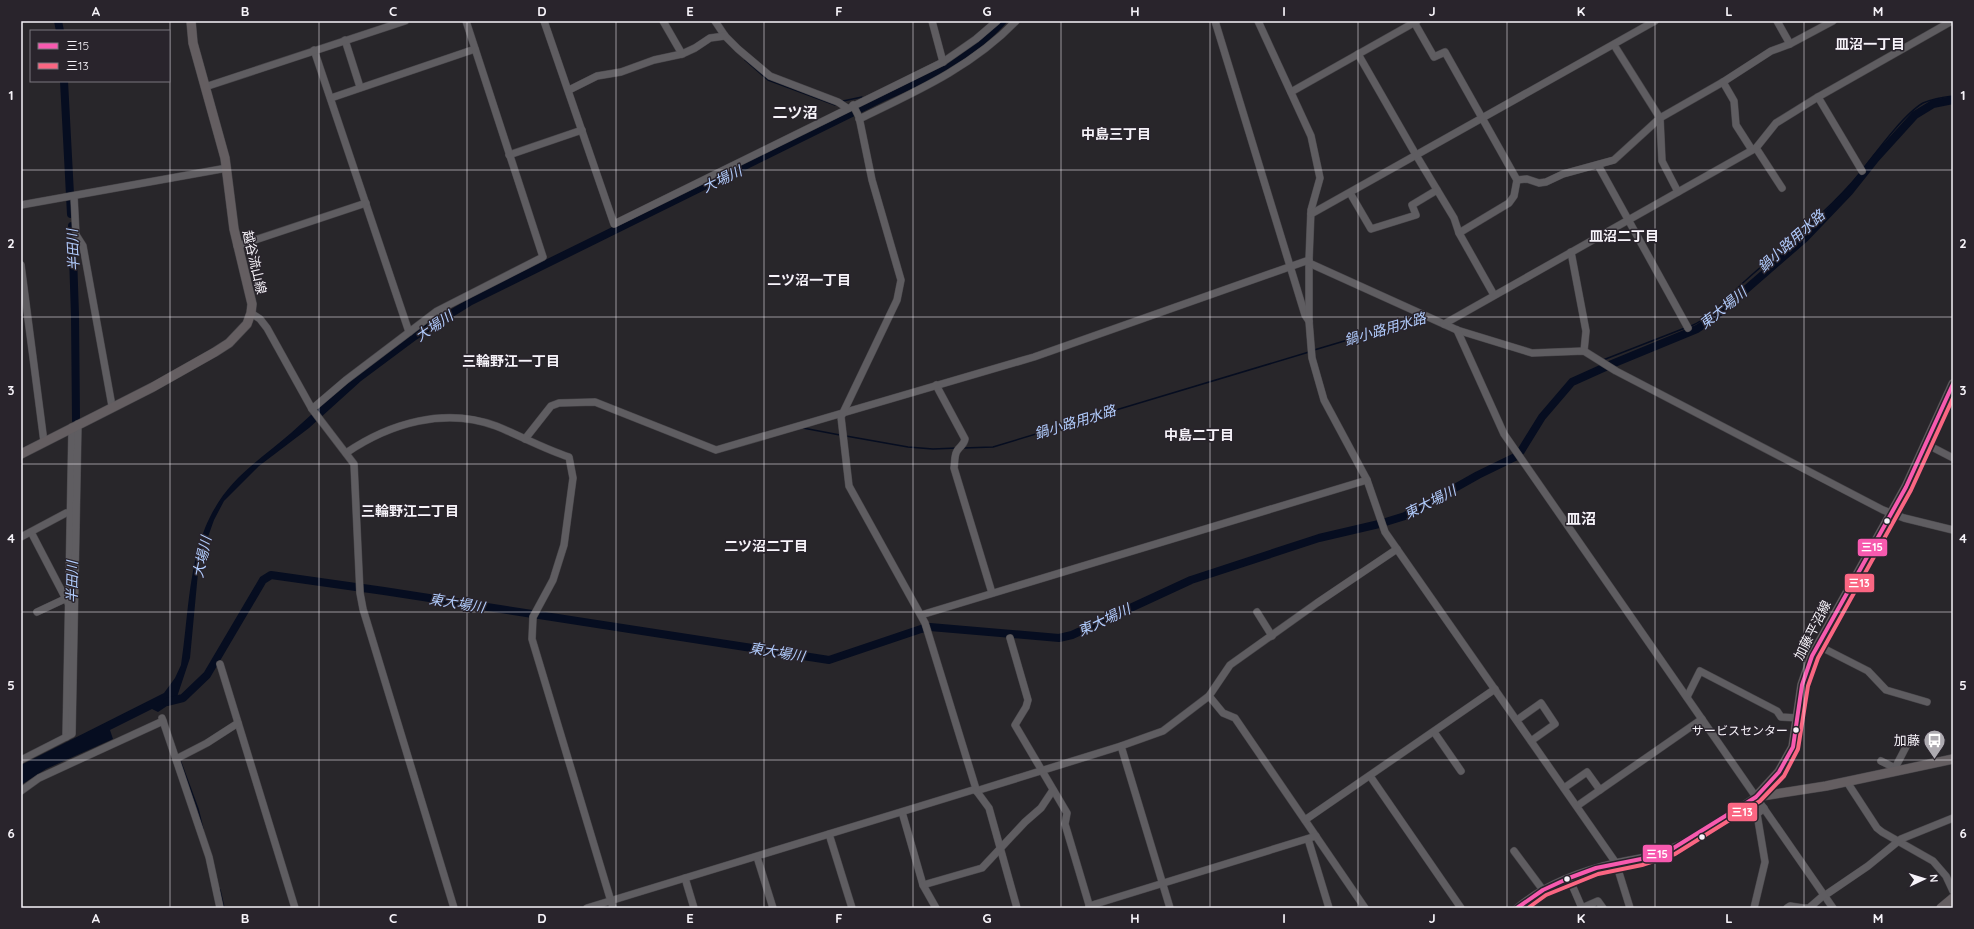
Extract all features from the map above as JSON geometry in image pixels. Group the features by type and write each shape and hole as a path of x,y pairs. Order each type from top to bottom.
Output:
{"main road":[{"name":"越谷流山線","path":"21,454 112,406 153,387 222,348 242,330 249,320 251,313 250,297 237,246 227,168 193,43 191,21"},
{"name":"加藤平沼線","path":"1756,797 1770,783 1785,764 1793,747 1804,676 1817,645 1891,514 1926,444 1953,384"},
{"path":"1756,797 1847,782 1895,770 1953,759"},
{"path":"1941,908 1953,898"}],"street":[{"path":"205,87 405,21"},
{"path":"313,410 409,332 444,307 543,257 466,21"},
{"path":"544,21 614,224 943,62 976,39 997,21"},
{"path":"663,21 682,54"},
{"path":"715,21 723,36 770,76 851,107 859,118 872,180 898,265 901,287 886,325 844,412 841,422 850,486 921,615 926,627 975,790 989,808 1017,908"},
{"path":"932,21 943,62"},
{"path":"859,118 946,76 983,51 1016,21"},
{"path":"1215,21 1289,266 1305,315 1309,321"},
{"path":"1258,21 1311,136 1320,178 1311,210 1309,321 1312,358 1324,400 1367,480 1384,528 1397,549 1617,866 1630,908"},
{"path":"1311,214 1655,21"},
{"path":"1777,21 1790,44"},
{"path":"1517,180 1527,179 1539,183 1546,182 1562,174 1614,160 1660,118 1724,82 1771,51 1790,44 1833,21"},
{"path":"1444,324 1754,149 1776,122 1952,21"},
{"path":"1291,92 1416,22 1434,58 1445,52 1517,180 1514,196 1509,203 1459,233"},
{"path":"569,90 597,76 621,72 654,60 682,54 696,48 710,38 723,36"},
{"path":"345,40 360,87"},
{"path":"1614,45 1660,118 1662,161 1678,192"},
{"path":"331,98 475,49"},
{"path":"314,50 409,332"},
{"path":"1358,54 1436,190 1454,218 1459,233 1494,295"},
{"path":"1724,82 1734,101 1736,125 1782,188"},
{"path":"1818,97 1862,171"},
{"path":"509,155 582,130"},
{"path":"1598,165 1688,328"},
{"path":"21,205 227,168"},
{"path":"1350,192 1371,229 1416,215 1412,205 1436,190"},
{"path":"72,196 76,235 83,246 112,406"},
{"path":"237,246 366,203"},
{"path":"1571,252 1586,331 1584,351"},
{"path":"525,439 551,406 560,403 596,402 716,450 1034,357 1289,266 1309,261 1458,330 1532,354 1584,351 1610,368 1891,514 1953,530"},
{"path":"21,265 44,442"},
{"path":"251,313 260,319 267,328 313,410 354,464 360,588 363,608 454,908"},
{"path":"1458,330 1500,427 1833,908"},
{"path":"936,385 965,440 964,444 957,450 954,458 954,468 992,593"},
{"path":"346,453 379,433 428,418 478,421 496,426 569,457 573,473 564,545 553,580 535,614 532,639 613,908"},
{"path":"21,760 72,734 70,596 74,512 75,426"},
{"path":"1926,444 1953,458"},
{"path":"921,615 1367,480"},
{"path":"21,537 74,512"},
{"path":"31,532 70,596 66,737"},
{"path":"587,908 1121,746 1163,731 1209,696 1230,665 1317,603 1397,549"},
{"path":"37,612 70,596"},
{"path":"1257,612 1272,636"},
{"path":"1010,638 1028,700 1026,707 1015,725 1067,814 1065,824 1090,907 1316,836"},
{"path":"1817,645 1868,671 1886,690 1927,702"},
{"path":"220,664 295,908"},
{"path":"1687,697 1700,671 1777,711 1781,717 1798,718"},
{"path":"1305,820 1495,689"},
{"path":"1209,696 1224,713 1235,718 1365,908"},
{"path":"1517,720 1541,703 1555,724 1531,741"},
{"path":"1576,806 1702,718"},
{"path":"21,791 39,778 162,719 178,758 209,857 220,908"},
{"path":"178,758 238,723"},
{"path":"1434,732 1461,771"},
{"path":"1881,761 1895,770 1908,743"},
{"path":"1121,746 1170,908"},
{"path":"1564,788 1587,772 1600,790"},
{"path":"1370,776 1461,908"},
{"path":"1847,782 1877,828 1939,866 1953,890"},
{"path":"923,885 982,868 1040,808 1053,790"},
{"path":"1519,907 1543,890 1672,849 1756,797"},
{"path":"1754,908 1764,862 1757,814 1764,808"},
{"path":"902,812 923,885 936,908"},
{"path":"1806,908 1809,908 1824,895 1868,866 1898,841 1953,818"},
{"path":"829,834 852,908"},
{"path":"1308,839 1329,908"},
{"path":"1514,851 1543,890"},
{"path":"757,857 773,908"},
{"path":"685,878 694,908"},
{"path":"1570,881 1582,908 1598,901 1603,908"},
{"path":"1787,908 1790,906 1802,908"}],"water":[{"name":"大場川","path":"1001,21 1008,21 995,35 967,58 935,77 472,305 416,340 361,381 309,428 259,466 224,501 214,520 199,562 190,658 176,700 158,712 152,709 110,730 113,739 46,769 21,785 21,765 164,693 175,678 181,665 189,596 195,561 199,544 213,511 231,485 242,474 377,358 416,331 484,290 944,64 972,46"}],"waterway":[{"name":"半田川","path":"58,21 60,30"},
{"path":"745,60 768,80 835,105"},
{"name":"半田川","path":"64,82 71,214"},
{"name":"鍋小路用水路","path":"1863,169 1891,133 1916,108 1930,100 1953,96"},
{"path":"843,101 862,97"},
{"name":"東大場川","path":"167,702 183,698 207,675 263,580 271,575 829,660 930,627 1059,638 1072,635 1191,580 1319,538 1379,524 1405,516 1478,475 1515,457 1521,451 1542,417 1572,382 1697,329 1712,319 1805,238 1849,192 1876,158 1915,115 1933,104 1953,100"},
{"name":"鍋小路用水路","path":"1691,326 1713,312 1745,281 1805,229 1848,187 1861,172"},
{"name":"半田川","path":"72,226 76,420"},
{"name":"鍋小路用水路","path":"1314,350 1422,318"},
{"name":"鍋小路用水路","path":"1603,360 1685,328"},
{"name":"鍋小路用水路","path":"963,448 993,447 1309,352"},
{"name":"鍋小路用水路","path":"803,428 840,435"},
{"name":"鍋小路用水路","path":"846,436 908,447 933,449 957,448"},
{"path":"180,760 198,809 203,829"},
{"path":"1619,866 1657,857"},
{"path":"1533,900 1569,882"},
{"path":"220,890 224,908"}],"transit line":[{"name":"三15","path":"1517,908 1543,890 1569,878 1596,868 1641,859 1672,849 1756,797 1779,772 1793,747 1802,685 1812,656 1906,487 1953,384"},
{"name":"三13","path":"1528,908 1546,895 1598,874 1642,865 1675,854 1760,801 1784,776 1798,749 1808,686 1818,658 1911,490 1953,398"}],"place":[{"name":"サービスセンター","path":"1796,730"},
{"name":"加藤","path":"1935,760"}],"district":[{"name":"皿沼一丁目","path":"1870,44"},
{"name":"二ツ沼","path":"795,113"},
{"name":"中島三丁目","path":"1116,134"},
{"name":"皿沼二丁目","path":"1624,236"},
{"name":"二ツ沼一丁目","path":"809,280"},
{"name":"三輪野江一丁目","path":"511,361"},
{"name":"中島二丁目","path":"1199,435"},
{"name":"三輪野江二丁目","path":"410,511"},
{"name":"皿沼","path":"1581,519"},
{"name":"二ツ沼二丁目","path":"766,546"}]}
